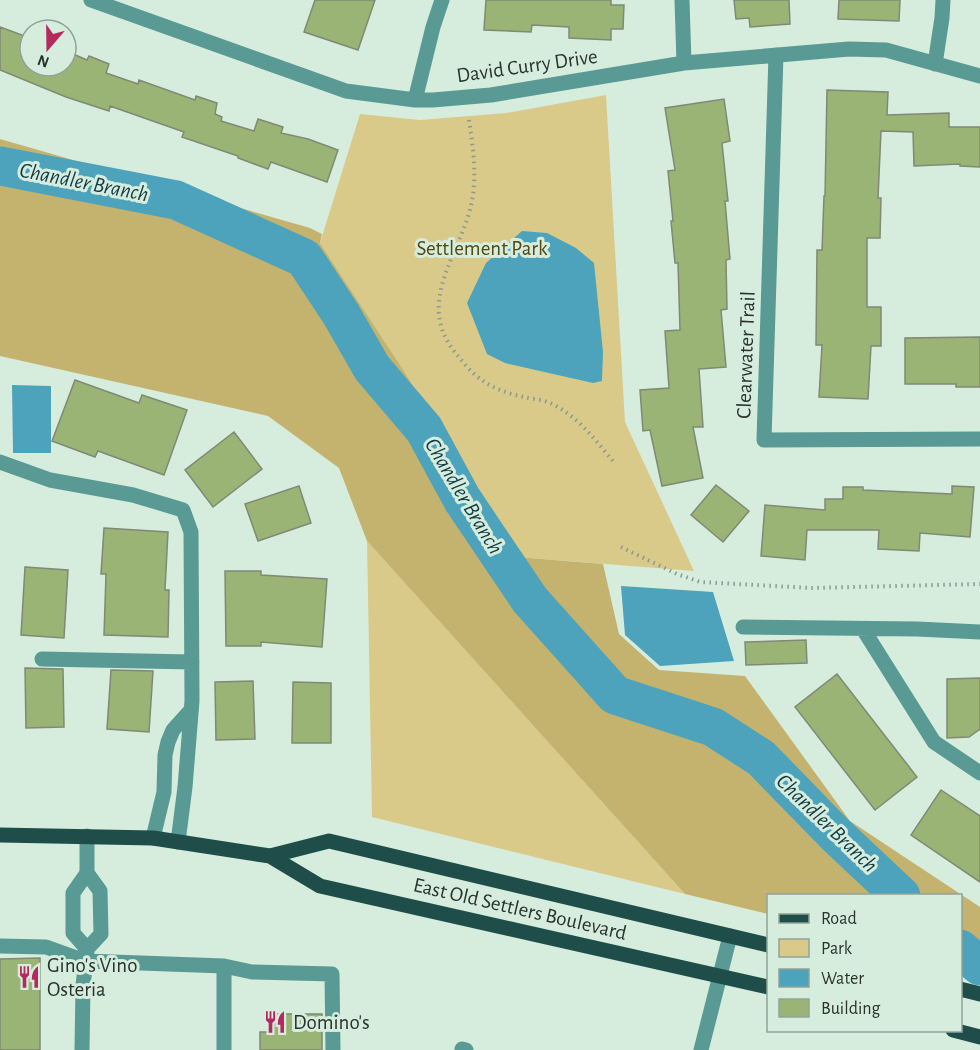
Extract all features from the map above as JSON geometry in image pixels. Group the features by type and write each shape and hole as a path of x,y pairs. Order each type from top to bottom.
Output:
{"main road":[{"name":"East Old Settlers Boulevard","path":"0,835 153,838 270,856 320,886 767,987"},
{"name":"East Old Settlers Boulevard","path":"270,856 329,841 767,945"},
{"path":"962,990 980,994"},
{"path":"961,1032 980,1037"}],"street":[{"name":"David Curry Drive","path":"91,0 346,91 416,100 491,95 684,63 849,49 886,50 980,76"},
{"path":"416,100 433,27 442,0"},
{"path":"682,0 684,63"},
{"path":"935,64 943,0"},
{"name":"Clearwater Trail","path":"776,55 764,440 980,439"},
{"path":"0,462 50,480 133,495 183,510 191,532 192,662 185,787 178,842"},
{"path":"743,627 980,632"},
{"path":"863,629 934,742 980,773"},
{"path":"42,659 192,662"},
{"path":"153,838 164,792 165,755 168,742 173,730 191,706"},
{"path":"82,1050 86,955 101,933 99,891 87,873 87,836"},
{"path":"86,955 73,933 73,893 87,873"},
{"path":"701,1050 730,936"},
{"path":"0,945 46,947 86,955 224,966 252,972 332,974 333,1050"},
{"path":"224,966 224,1050"}],"path":[{"path":"469,120 474,161 472,203 443,282 437,310 440,327 446,341 465,365 482,380 501,390 549,402 567,412 584,427 613,461"},
{"path":"621,548 700,582 811,588 980,584"}],"green space":[{"name":"Settlement Park","path":"606,95 625,422 694,571 517,557 404,371 320,243 360,114 420,120 506,113"},
{"path":"367,541 685,894 372,817"}],"shaded area":[{"path":"0,139 310,228 322,234 320,243 404,371 517,557 603,564 619,634 659,670 745,676 850,821 960,894 767,894 767,914 685,894 367,541 339,468 268,416 0,356"},
{"path":"962,895 980,907 980,965 962,960"}],"water":[{"path":"522,231 547,233 576,248 594,263 603,352 602,381 593,383 505,363 487,354 467,303 486,263"},
{"path":"12,385 51,386 51,453 13,453"},
{"path":"621,586 713,592 734,661 660,666 625,635"}],"building":[{"path":"315,0 375,0 358,50 304,32"},
{"path":"486,0 611,0 611,5 624,5 623,29 611,29 611,40 569,38 569,27 532,25 531,32 484,30"},
{"path":"734,0 789,0 790,24 750,27 749,18 736,19"},
{"path":"839,0 900,0 899,21 838,19"},
{"path":"0,27 18,34 18,77 0,70"},
{"path":"78,56 87,60 89,56 109,64 106,73 138,84 139,80 195,100 196,96 217,103 215,114 222,117 221,121 254,131 258,119 283,127 281,133 308,139 338,150 327,182 271,162 268,169 182,137 184,132 110,106 109,111 20,78 78,78"},
{"path":"827,90 888,92 887,115 949,113 949,127 980,127 980,167 960,166 960,164 914,166 913,132 881,131 878,198 881,198 880,238 867,238 867,307 881,307 881,346 871,346 868,399 819,397 822,345 816,345 817,250 822,250"},
{"path":"724,99 730,141 722,143 728,201 725,201 730,259 726,260 727,309 721,310 726,367 699,369 703,427 693,427 703,478 662,486 650,430 643,431 640,390 669,388 665,331 680,330 678,263 675,263 668,171 675,170 665,108"},
{"path":"980,337 980,387 956,387 956,384 905,384 905,338"},
{"path":"75,380 139,403 142,395 187,410 164,475 98,451 95,457 52,441"},
{"path":"234,432 262,469 213,507 185,470"},
{"path":"716,485 749,511 723,542 691,515"},
{"path":"299,486 311,523 258,541 245,504"},
{"path":"952,486 974,487 970,537 920,533 919,551 878,549 879,530 807,530 805,560 761,556 765,505 825,510 825,499 843,499 843,487 952,494"},
{"path":"104,528 168,532 165,590 169,590 168,637 104,635 106,574 101,574"},
{"path":"25,567 68,570 64,638 21,635"},
{"path":"225,571 261,571 261,575 327,579 322,647 261,642 261,646 226,646"},
{"path":"806,640 807,663 746,665 745,642"},
{"path":"25,668 63,669 64,727 26,728"},
{"path":"111,670 153,671 149,732 107,729"},
{"path":"837,674 917,777 875,810 795,707"},
{"path":"980,678 980,729 969,737 947,738 947,679"},
{"path":"253,681 255,739 216,740 215,682"},
{"path":"293,682 331,683 331,743 292,743"},
{"path":"941,790 980,816 980,882 911,835"},
{"path":"40,958 40,1050 0,1050 0,959"},
{"path":"271,1014 322,1014 322,1050 260,1050 260,1032 271,1032"}],"waterway":[{"name":"Chandler Branch","path":"0,166 176,200 304,258 341,314 372,368 424,429 462,499 530,600 615,695 713,727 761,758 835,834 899,894"},
{"name":"Chandler Branch","path":"962,951 980,966"}],"place":[{"name":"Gino's Vino Osteria","path":"29,977"},
{"name":"Domino's","path":"275,1022"}]}
